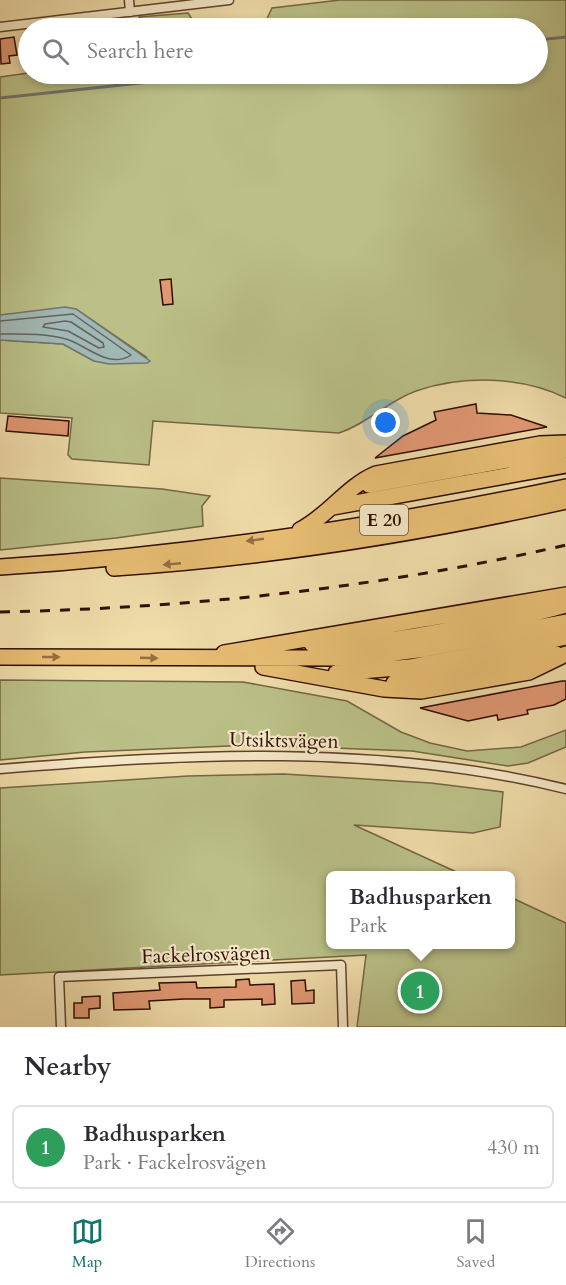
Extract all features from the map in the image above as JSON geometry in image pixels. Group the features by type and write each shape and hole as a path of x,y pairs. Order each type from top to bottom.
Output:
{"highway":[{"name":"E 20","path":"292,543 344,497 376,474 540,444 566,443"},
{"name":"E 20","path":"344,497 566,450"},
{"name":"E 20","path":"344,497 566,458"},
{"name":"E 20","path":"410,508 428,494 566,465"},
{"name":"E 20","path":"344,497 428,494 566,472"},
{"name":"E 20","path":"309,526 566,479"},
{"name":"E 20","path":"292,543 566,487"},
{"name":"E 20","path":"0,568 57,571 175,564 566,494"},
{"name":"E 20","path":"292,543 403,533 566,501"},
{"name":"E 20","path":"292,543 404,540 566,508"},
{"path":"195,659 250,647 421,628 566,597"},
{"path":"294,643 336,646 405,637 521,617 566,605"},
{"path":"296,659 424,642 522,624 566,611"},
{"path":"0,657 356,658 407,652 566,622"},
{"path":"296,659 337,665 385,662 566,629"},
{"path":"309,674 410,667 566,637"},
{"path":"338,680 420,672 566,644"},
{"path":"195,659 309,674 400,691 432,690 529,672 566,653"}],"street":[{"path":"129,0 130,12"},
{"path":"78,18 229,0"},
{"path":"0,27 18,25"},
{"name":"Utsiktsvägen","path":"0,769 214,756 334,757 461,770 566,789"},
{"name":"Fackelrosvägen","path":"61,1027 59,977 341,964 343,1027"}],"green space":[{"path":"340,0 566,0 566,398 530,385 511,382 472,380 453,382 406,395 359,424 339,433 153,421 149,465 72,459 68,455 72,418 0,413 0,340 63,344 94,361 146,357 76,309 0,315 0,77 18,74 18,84 548,84 548,18 267,18 272,8"},
{"path":"188,13 191,18 139,18"},
{"path":"0,478 162,489 210,496 202,506 203,526 0,550"},
{"path":"0,680 243,682 347,701 401,732 430,743 467,751 521,747 566,730 566,747 528,763 508,766 412,751 253,745 85,752 0,760"},
{"path":"284,774 431,783 503,792 500,827 473,833 354,825 454,871 326,871 326,949 515,949 515,899 566,923 566,1027 357,1027 366,955 0,975 0,788 188,776"}],"water":[{"path":"65,307 76,309 150,361 109,364 94,361 63,344 0,340 0,315"}],"building":[{"path":"14,37 17,55 9,56 10,63 1,64 0,39"},
{"path":"171,279 173,304 163,305 160,280"},
{"path":"476,404 477,413 511,415 547,427 375,458 403,436 436,420 434,412"},
{"path":"8,416 69,421 68,436 6,431"},
{"path":"566,681 566,699 554,705 527,710 528,714 498,720 497,715 468,721 420,708"},
{"path":"249,979 250,985 274,984 275,1004 262,1005 262,999 224,1000 224,1007 210,1008 210,999 184,999 149,1001 150,1009 114,1010 113,993 160,990 159,983 196,982 197,988 236,987 236,980"},
{"path":"305,980 306,991 314,990 314,1003 292,1004 291,981"},
{"path":"100,996 100,1008 89,1009 89,1018 74,1018 74,1003 82,1003 82,997"}],"waterway":[{"path":"548,39 566,37"},
{"path":"0,98 131,84"}],"railway":[{"path":"0,612 142,606 284,593 426,573 566,545"}],"place":[{"name":"Badhusparken","path":"420,991"}]}
